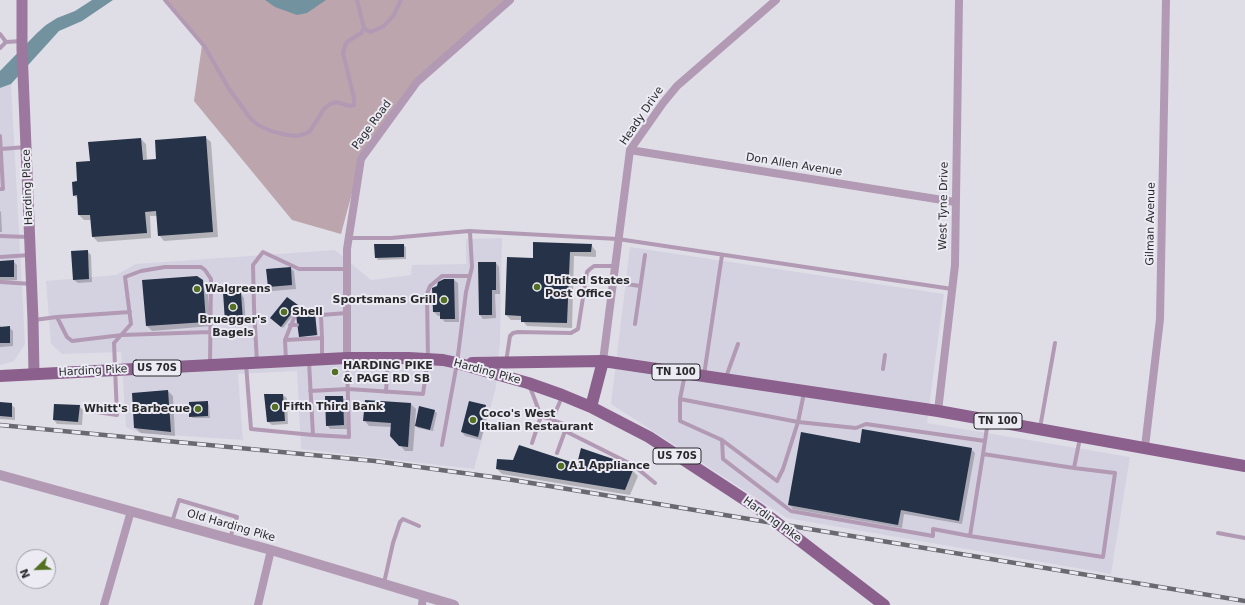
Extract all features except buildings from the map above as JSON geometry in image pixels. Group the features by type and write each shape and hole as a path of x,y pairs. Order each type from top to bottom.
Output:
{"main road":[{"name":"Harding Place","path":"22,0 22,45 31,255 34,374"},
{"name":"Harding Pike","path":"0,376 347,358 428,359 456,363 528,383 562,395 591,407 649,437 760,509 884,605"},
{"name":"TN 100","path":"456,363 603,361 988,419 1245,466"},
{"path":"591,407 603,361"}],"street":[{"name":"Page Road","path":"347,358 347,249 360,159 418,82 510,0"},
{"name":"Heady Drive","path":"603,361 630,150 663,103 677,86 776,0"},
{"name":"West Tyne Drive","path":"938,411 955,265 959,0"},
{"name":"Gilman Avenue","path":"1145,447 1160,319 1166,0"},
{"name":"Don Allen Avenue","path":"630,150 955,202"},
{"name":"Old Harding Pike","path":"0,475 271,550 384,584 422,600 454,605"},
{"path":"104,605 131,511"},
{"path":"258,605 271,550"}],"lane":[{"path":"165,0 208,51 228,89 251,119 266,129 287,135 297,136 310,131 324,110 333,103 340,102 350,106 354,105 354,98 343,50 347,42 361,33 364,28 357,0"},
{"path":"364,28 373,32 384,26 394,15 401,0"},
{"path":"0,34 6,42 22,45"},
{"path":"0,48 6,42"},
{"path":"0,136 3,189 0,189"},
{"path":"1,149 26,147"},
{"path":"442,445 466,292 472,267 470,232"},
{"path":"348,238 391,238 470,232 618,239 952,290"},
{"path":"0,236 30,237"},
{"path":"347,269 299,269 263,252 253,265 251,429 349,437 347,358"},
{"path":"0,256 31,255"},
{"path":"635,324 645,255"},
{"path":"704,376 722,255"},
{"path":"506,362 510,336 513,332 571,333 578,329 587,272 594,266 615,266"},
{"path":"90,411 117,415 114,343 131,324 125,277 141,271 165,267 201,267 206,270 211,279 210,365"},
{"path":"310,392 348,389 423,394 428,359 427,294 430,286 442,276 470,276"},
{"path":"0,282 32,284"},
{"path":"613,282 640,286"},
{"path":"286,361 285,340 296,313 320,310 322,359"},
{"path":"33,320 130,312"},
{"path":"321,315 347,313"},
{"path":"57,317 67,338 72,341 122,335 210,332"},
{"path":"316,324 321,323"},
{"path":"290,325 297,325"},
{"path":"285,340 322,338"},
{"path":"1040,428 1055,343"},
{"path":"725,379 738,344"},
{"path":"883,369 885,355"},
{"path":"386,392 388,358"},
{"path":"309,360 313,435"},
{"path":"685,373 680,399 680,421 722,440 777,481 783,469 798,422 805,391"},
{"path":"528,383 541,416 532,443"},
{"path":"552,420 562,395"},
{"path":"680,399 798,422 856,428 866,424 984,441"},
{"path":"541,416 566,425 557,453"},
{"path":"970,536 988,419"},
{"path":"565,431 633,465 655,483"},
{"path":"1074,468 1080,436"},
{"path":"722,440 723,459 792,511 933,536 933,529 1103,557 1115,473 983,454"},
{"path":"172,522 179,500 237,517 230,538"},
{"path":"384,584 393,543 400,522 403,519 419,526"},
{"path":"1218,533 1245,538"}],"shaded area":[{"path":"163,0 510,0 417,82 361,159 341,234 292,220 194,101 202,45"},
{"path":"11,84 25,344 14,361 0,365 0,88"},
{"path":"502,238 500,341 496,387 474,469 301,449 297,371 238,374 243,440 139,433 126,427 121,352 62,354 51,344 46,281 116,275 136,264 335,250 371,280 411,275 412,265 466,264 466,239"},
{"path":"630,247 944,294 927,423 1130,457 1111,574 787,518 611,404"}],"water":[{"path":"92,0 113,0 82,21 59,31 11,84 0,88 0,71 37,33 57,18 75,11"},
{"path":"265,0 326,0 307,13 297,15 275,7"}],"railway":[{"path":"0,425 375,461 507,479 1245,601"}],"place":[{"name":"United States Post Office","path":"537,287"},
{"name":"Walgreens","path":"197,289"},
{"name":"Sportsmans Grill","path":"444,300"},
{"name":"Bruegger's Bagels","path":"233,307"},
{"name":"Shell","path":"284,312"},
{"name":"HARDING PIKE & PAGE RD SB","path":"335,372"},
{"name":"Fifth Third Bank","path":"275,407"},
{"name":"Whitt's Barbecue","path":"198,409"},
{"name":"Coco's West Italian Restaurant","path":"473,420"},
{"name":"A1 Appliance","path":"561,466"}]}
